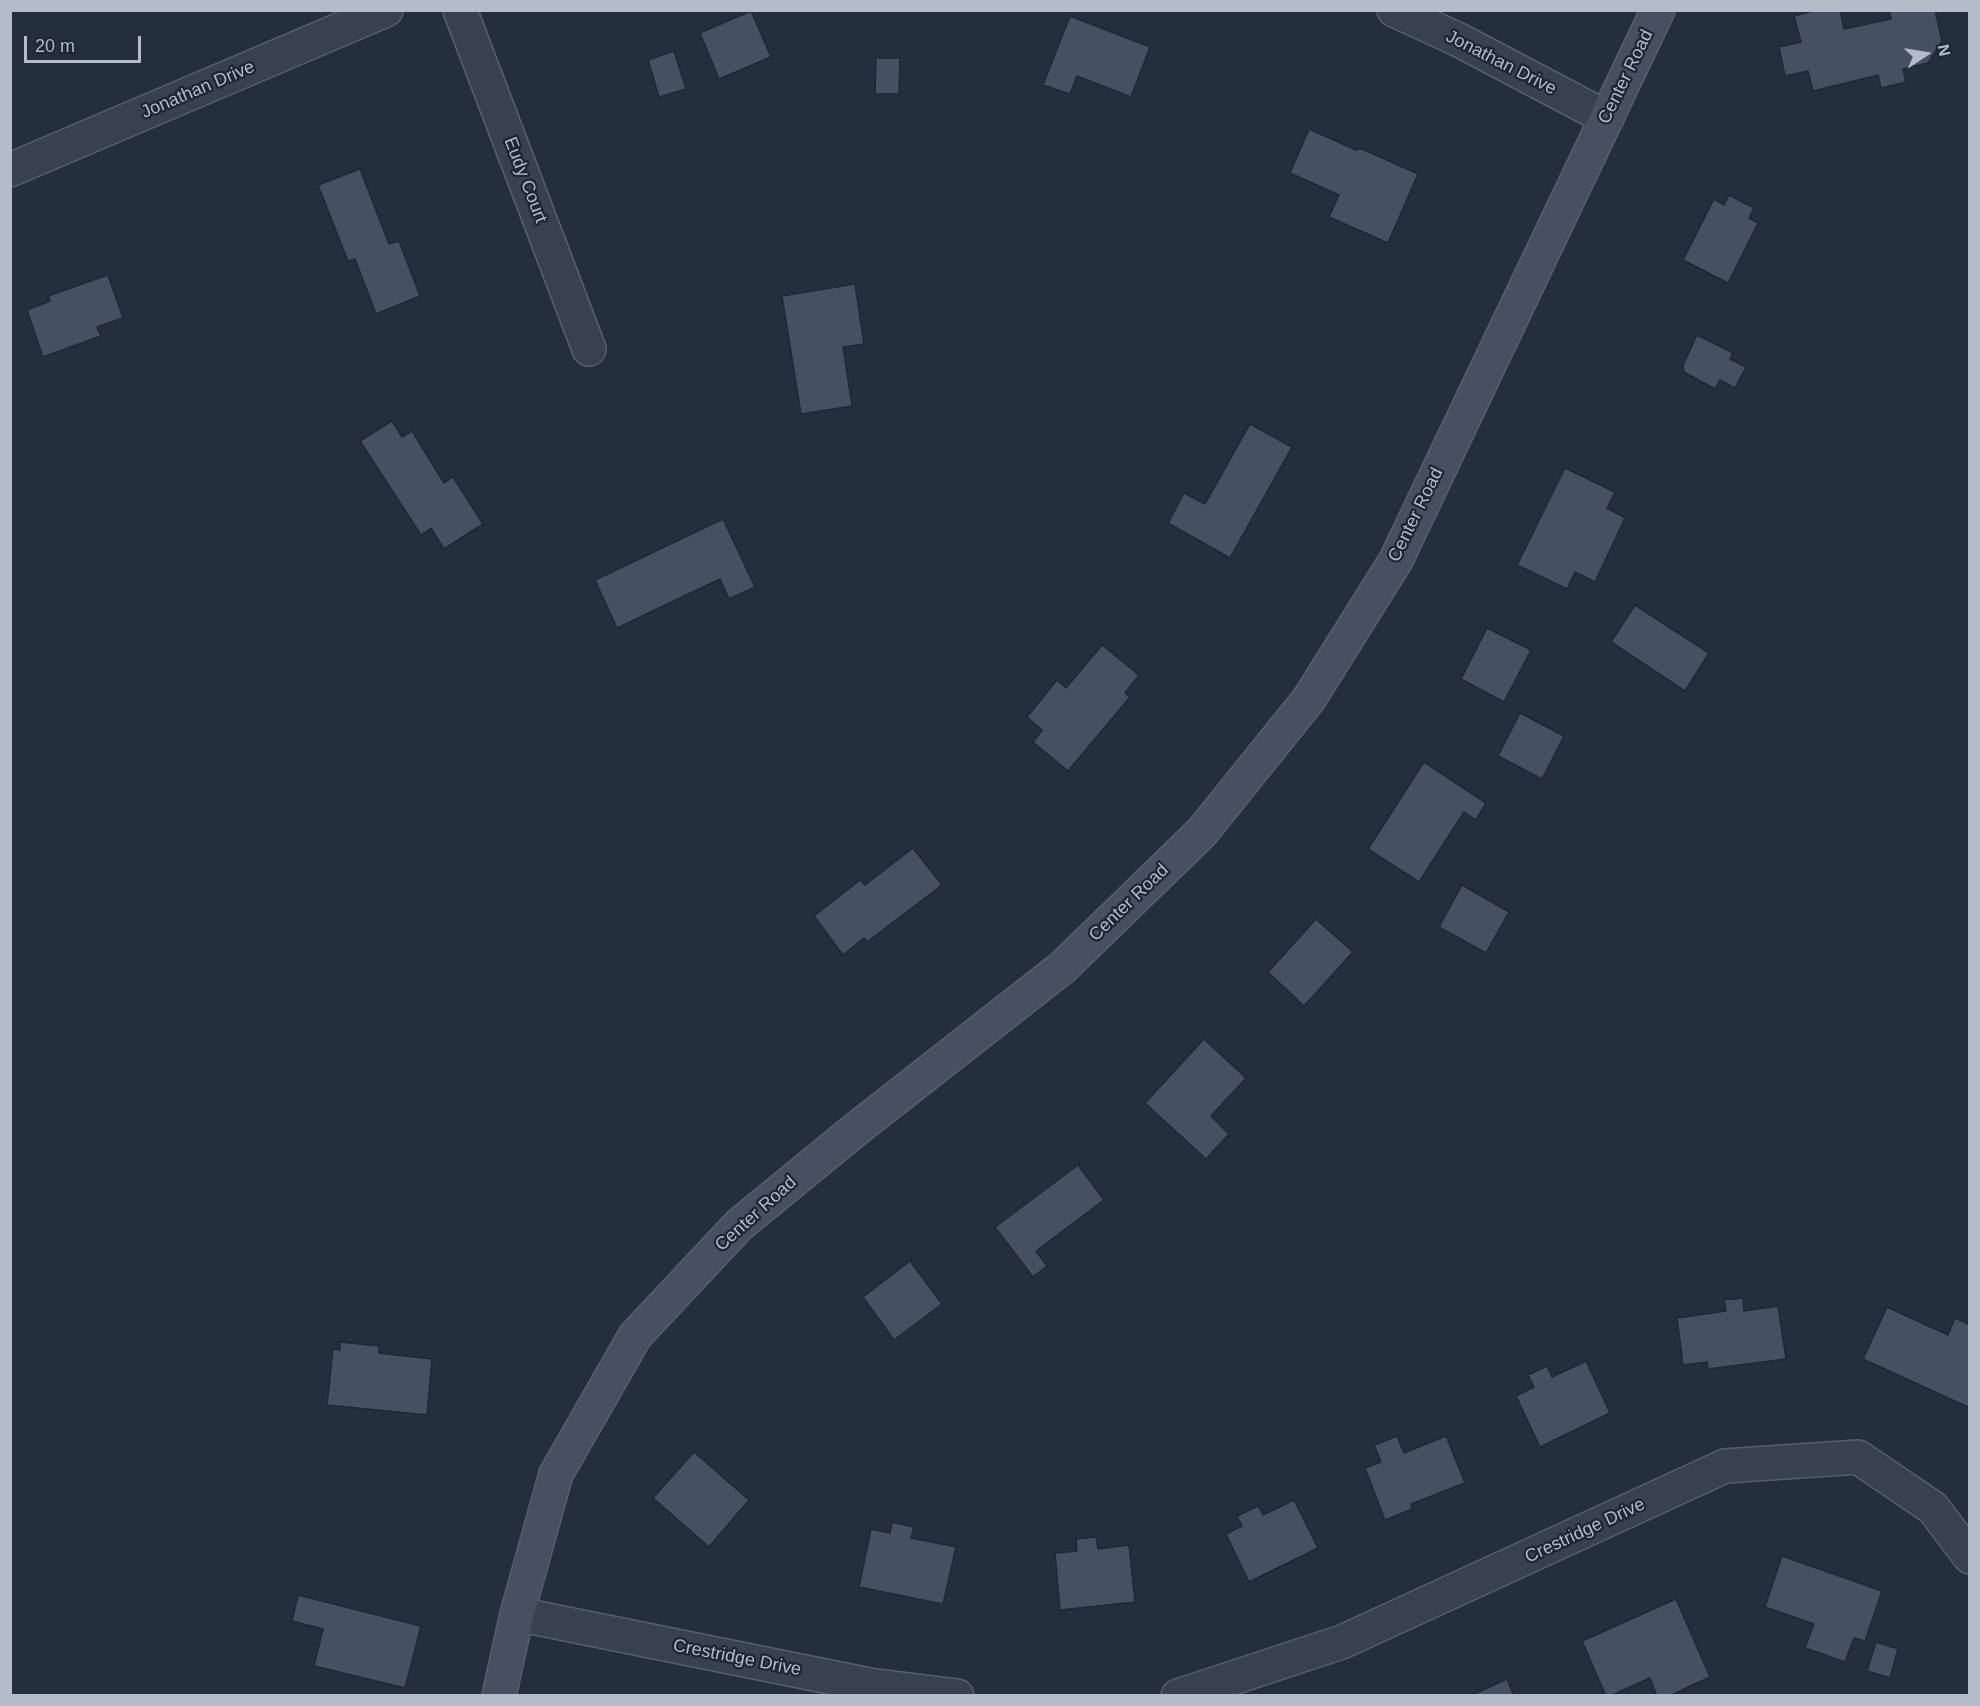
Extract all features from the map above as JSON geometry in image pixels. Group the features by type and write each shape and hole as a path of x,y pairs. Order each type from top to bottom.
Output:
{"street":[{"name":"Jonathan Drive","path":"10,170 386,10"},
{"name":"Eudy Court","path":"460,10 589,350"},
{"name":"Jonathan Drive","path":"1394,10 1459,40 1607,118"},
{"name":"Center Road","path":"499,1695 517,1614 556,1474 635,1336 739,1225 864,1123 1063,967 1202,832 1309,699 1396,560 1658,10"},
{"name":"Crestridge Drive","path":"1178,1695 1342,1642 1725,1467 1858,1458 1933,1508 1970,1557"},
{"name":"Crestridge Drive","path":"517,1614 869,1685 957,1695"}],"building":[{"path":"1817,10 1840,10 1844,29 1891,19 1889,10 1935,10 1942,41 1928,63 1903,69 1906,82 1881,88 1878,75 1813,91 1808,71 1785,76 1779,47 1801,42 1794,16"},
{"path":"751,11 771,57 719,79 700,33"},
{"path":"1070,16 1150,47 1131,97 1077,76 1070,94 1043,85"},
{"path":"674,51 686,89 659,97 648,60"},
{"path":"876,58 900,58 899,94 875,94"},
{"path":"1309,129 1418,174 1388,243 1329,217 1339,195 1290,173"},
{"path":"360,169 389,244 399,241 420,296 376,314 355,259 348,261 318,185"},
{"path":"1729,195 1754,208 1749,218 1758,223 1728,283 1683,260 1714,199 1724,205"},
{"path":"108,275 123,318 97,327 101,336 43,357 27,310 50,301 48,296"},
{"path":"855,284 864,344 843,347 852,406 801,414 782,296"},
{"path":"1697,335 1733,353 1730,359 1746,367 1735,388 1720,380 1715,389 1684,372 1683,365"},
{"path":"392,421 402,437 412,431 444,483 453,477 483,524 444,549 431,528 421,535 360,441"},
{"path":"1250,424 1292,447 1230,558 1168,523 1184,493 1205,504"},
{"path":"1565,468 1615,492 1607,508 1625,518 1595,582 1575,572 1567,589 1517,565"},
{"path":"723,519 755,587 729,599 720,579 617,628 595,580"},
{"path":"1635,605 1709,653 1685,691 1611,642"},
{"path":"1487,628 1531,650 1504,702 1461,679"},
{"path":"1102,645 1139,675 1125,693 1130,697 1068,771 1033,742 1042,730 1027,717 1057,680 1066,688"},
{"path":"1520,713 1564,736 1542,779 1498,756"},
{"path":"1424,762 1486,803 1476,820 1464,812 1419,882 1368,849"},
{"path":"913,848 942,885 867,942 864,938 843,955 814,916 860,880 865,885"},
{"path":"1462,885 1509,912 1486,953 1439,927"},
{"path":"1316,919 1353,952 1304,1006 1268,972"},
{"path":"1204,1039 1246,1078 1211,1116 1229,1134 1206,1159 1145,1103"},
{"path":"1078,1165 1104,1200 1036,1251 1047,1266 1033,1277 995,1227"},
{"path":"910,1261 942,1304 894,1340 863,1297"},
{"path":"1743,1298 1744,1311 1778,1306 1786,1359 1708,1369 1707,1362 1683,1365 1677,1318 1726,1311 1724,1300"},
{"path":"1887,1307 1948,1335 1955,1318 1970,1325 1970,1408 1863,1359"},
{"path":"340,1342 379,1346 379,1353 432,1359 427,1415 327,1405 333,1349 340,1350"},
{"path":"1586,1361 1610,1413 1540,1447 1516,1396 1534,1387 1528,1375 1547,1366 1552,1377"},
{"path":"1397,1436 1404,1453 1446,1436 1465,1483 1411,1504 1412,1509 1385,1520 1365,1468 1381,1462 1374,1445"},
{"path":"694,1452 749,1500 709,1547 653,1498"},
{"path":"1294,1500 1318,1548 1249,1582 1226,1534 1242,1526 1237,1516 1258,1506 1263,1515"},
{"path":"892,1522 914,1527 911,1538 956,1547 943,1604 859,1587 871,1529 890,1533"},
{"path":"1096,1537 1098,1549 1129,1545 1135,1602 1060,1610 1055,1553 1077,1551 1076,1539"},
{"path":"1782,1556 1882,1591 1865,1641 1854,1638 1845,1662 1805,1648 1814,1624 1765,1607"},
{"path":"298,1595 421,1626 405,1688 314,1666 323,1629 292,1621"},
{"path":"1676,1599 1710,1677 1669,1696 1657,1696 1650,1678 1606,1696 1582,1641"},
{"path":"1876,1642 1898,1649 1890,1678 1867,1671"},
{"path":"1507,1679 1514,1696 1470,1696"}]}
